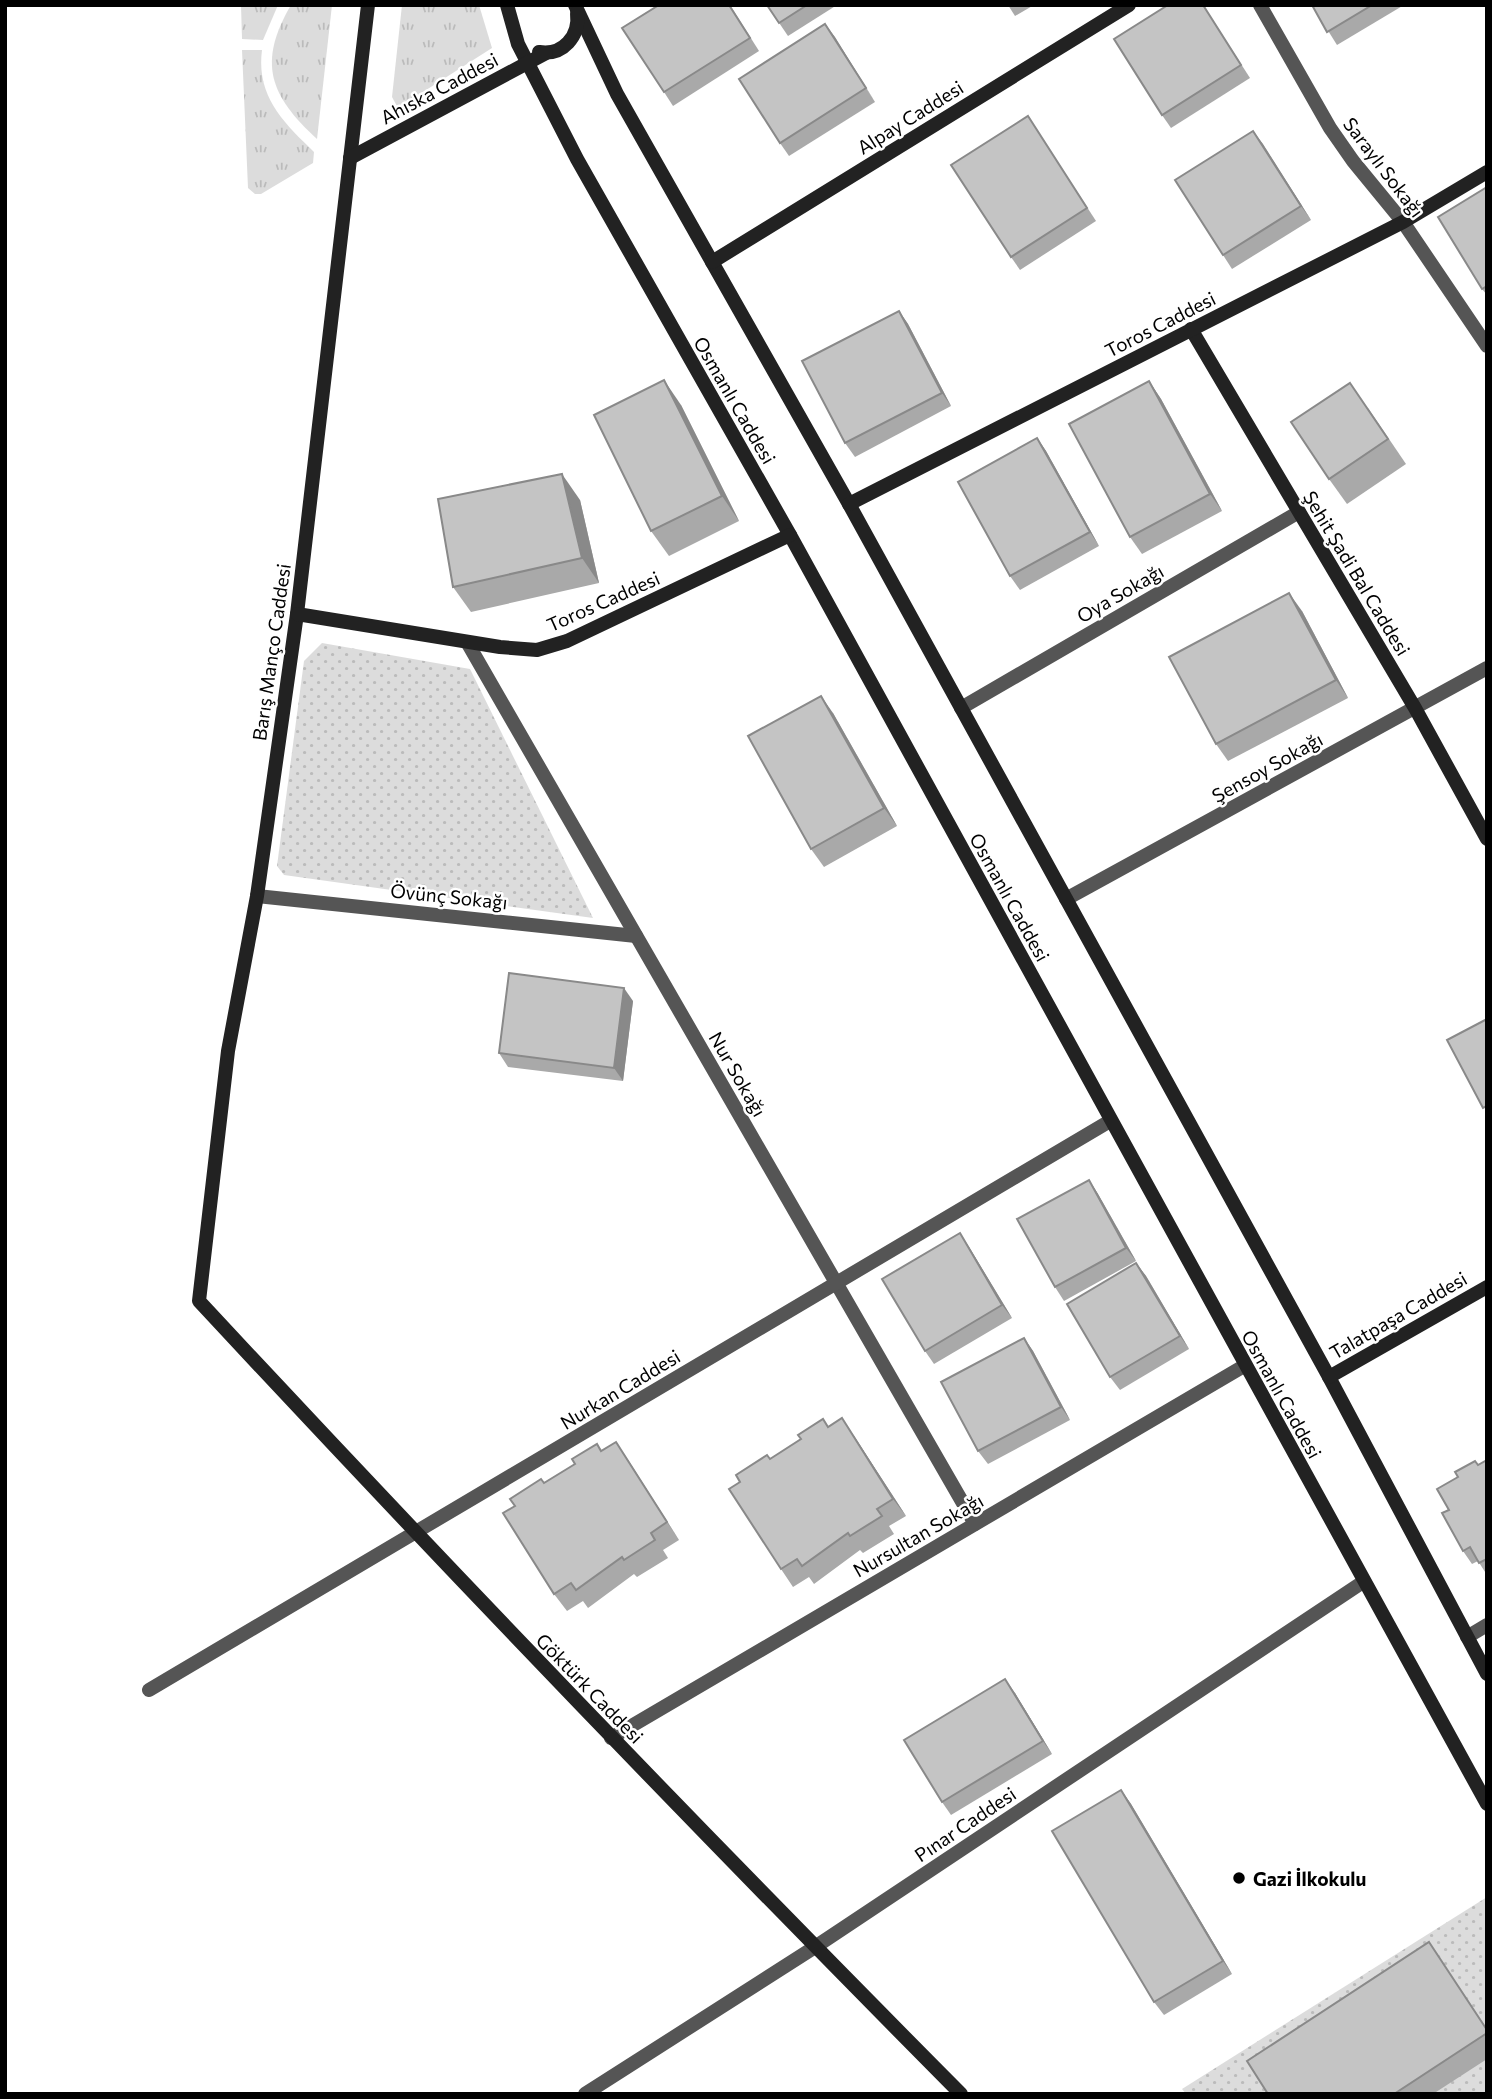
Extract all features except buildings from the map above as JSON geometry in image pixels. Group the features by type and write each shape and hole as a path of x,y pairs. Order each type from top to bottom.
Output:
{"street":[{"name":"Barış Manço Caddesi","path":"199,1301 228,1051 257,896 297,614 368,5"},
{"name":"Osmanlı Caddesi","path":"507,5 513,29 527,63 576,159 790,535 1244,1366 1487,1804"},
{"path":"515,5 513,29 525,46 546,53"},
{"name":"Ahıska Caddesi","path":"350,158 546,53 566,45 577,27 575,5"},
{"path":"575,5 617,94 849,504 1329,1377 1487,1674"},
{"name":"Alpay Caddesi","path":"712,262 1129,5"},
{"name":"Saraylı Sokağı","path":"1260,5 1330,128 1403,222 1487,346"},
{"name":"Toros Caddesi","path":"849,504 1403,222 1487,172"},
{"name":"Şehit Şadi Bal Caddesi","path":"1191,330 1415,708 1487,838"},
{"name":"Oya Sokağı","path":"961,708 1299,512"},
{"name":"Toros Caddesi","path":"297,614 467,642 537,650 567,641 790,535"},
{"name":"Nur Sokağı","path":"467,642 975,1524"},
{"name":"Şensoy Sokağı","path":"1066,900 1487,668"},
{"name":"Övünç Sokağı","path":"257,896 636,936"},
{"name":"Nurkan Caddesi","path":"149,1690 1110,1121"},
{"name":"Talatpaşa Caddesi","path":"1329,1377 1487,1287"},
{"name":"Göktürk Caddesi","path":"199,1301 415,1534 611,1738 961,2094"},
{"name":"Nursultan Sokağı","path":"611,1738 1244,1366"},
{"name":"Pınar Caddesi","path":"585,2094 815,1947 1363,1582"},
{"path":"1467,1637 1487,1625"}],"green space":[{"path":"241,5 278,5 263,40 242,39"},
{"path":"291,5 332,5 317,139 288,108 274,78 274,44"},
{"path":"402,5 479,5 492,48 398,108 392,97"},
{"path":"242,50 262,50 263,81 274,107 314,152 313,163 261,194 255,194 248,188"},
{"path":"322,643 470,669 593,918 284,875 277,866 304,661"},
{"path":"1487,1897 1487,2094 1186,2094 1182,2089"}],"place":[{"name":"Gazi İlkokulu","path":"1239,1878"}]}
